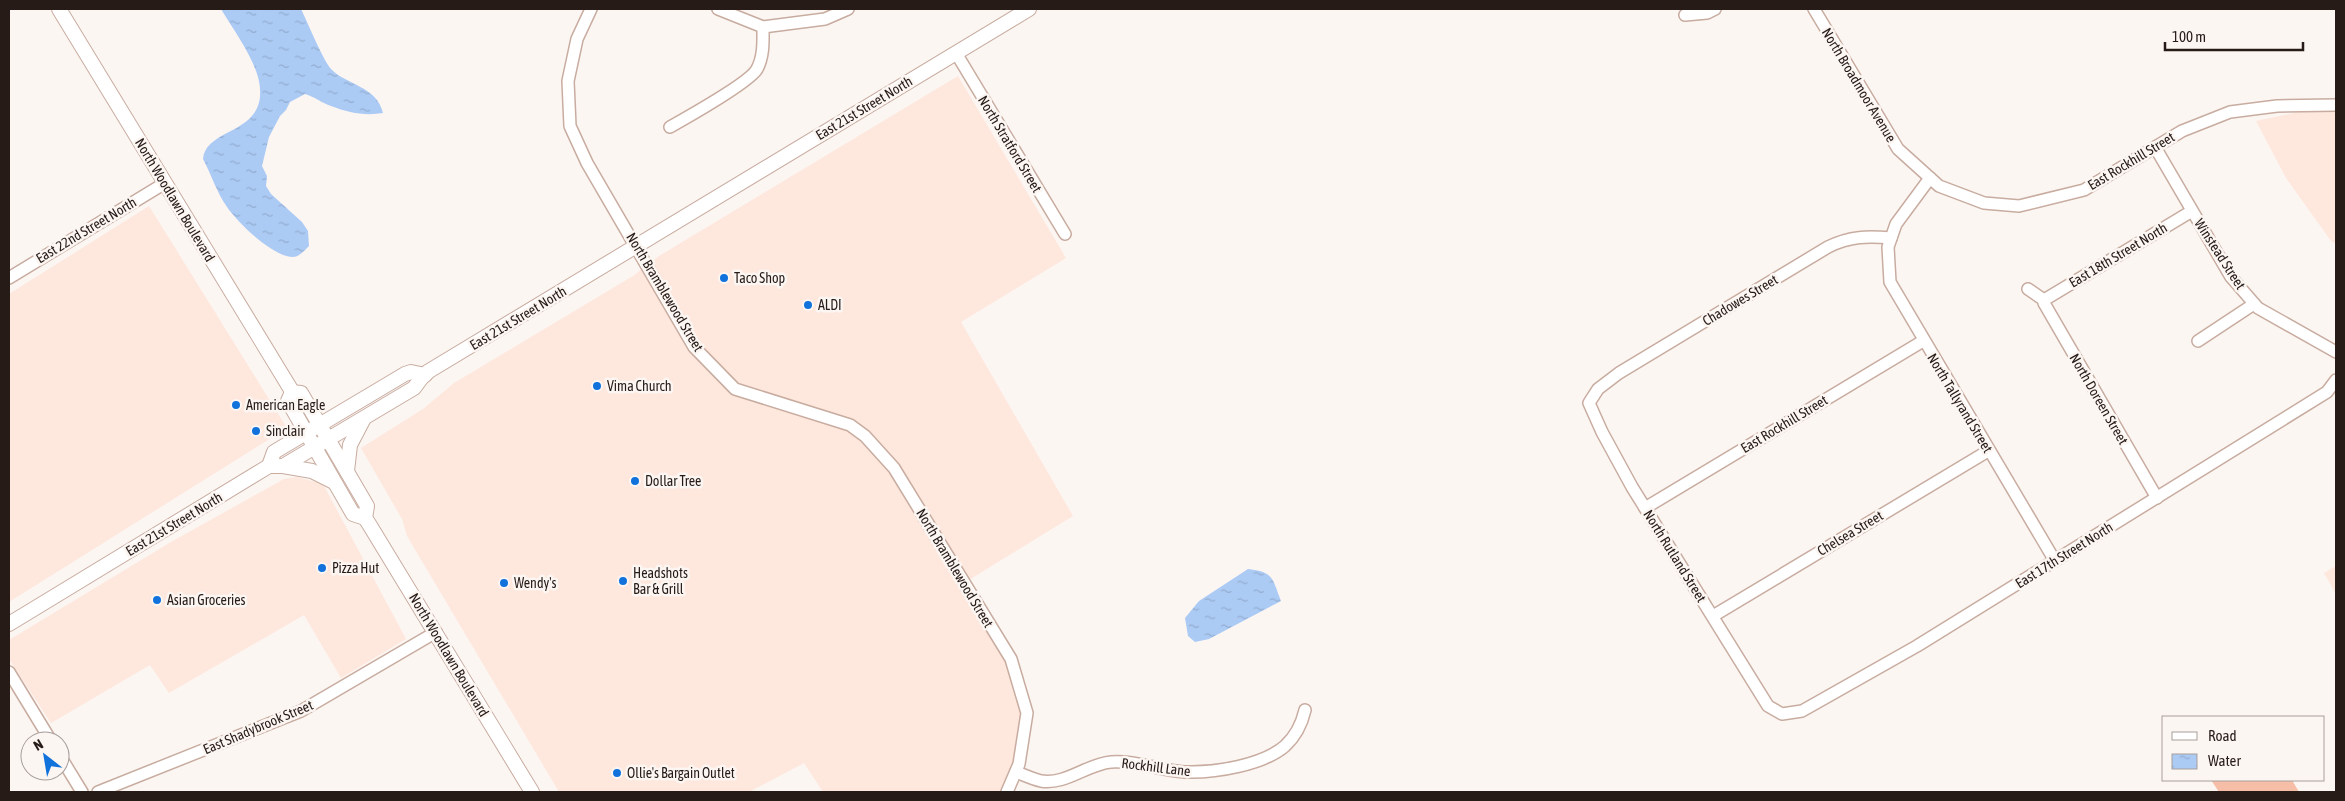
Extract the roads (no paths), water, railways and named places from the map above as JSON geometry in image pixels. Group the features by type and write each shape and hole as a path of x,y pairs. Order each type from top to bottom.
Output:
{"main road":[{"name":"North Woodlawn Boulevard","path":"59,9 292,392"},
{"name":"East 21st Street North","path":"9,624 276,466 315,447 414,388 425,374 1030,9"},
{"path":"335,483 312,471 276,466 274,452 405,374 411,372 425,374"},
{"name":"North Woodlawn Boulevard","path":"292,392 301,393 348,471 367,506 365,518"},
{"name":"North Woodlawn Boulevard","path":"292,392 288,401 353,514 365,518 532,792"},
{"path":"348,471 350,445 365,417"}],"street":[{"name":"North Bramblewood Street","path":"591,9 577,39 568,81 570,126 588,163 694,347 735,389 850,425 865,436 894,468 1011,659 1027,713 1019,764 1007,792"},
{"path":"718,9 763,27 824,19 848,9"},
{"path":"1685,15 1707,13 1715,9"},
{"name":"North Broadmoor Avenue","path":"1814,9 1898,149 1930,178"},
{"path":"670,127 715,101 757,70 763,52 763,27"},
{"name":"North Stratford Street","path":"956,53 1064,234"},
{"name":"East Rockhill Street","path":"1930,178 1938,186 1984,203 2019,206 2084,190 2182,131 2230,112 2277,106 2336,105"},
{"name":"Winstead Street","path":"2155,147 2231,277 2254,304 2336,352"},
{"path":"1891,238 1896,224 1930,178"},
{"name":"East 22nd Street North","path":"9,278 164,183"},
{"name":"East 18th Street North","path":"2044,300 2192,211"},
{"name":"Chadowes Street","path":"1598,389 1619,373 1843,239 1867,236 1891,238"},
{"name":"North Tallyrand Street","path":"1891,238 1888,247 1890,282 2055,561"},
{"path":"2028,289 2044,300"},
{"name":"North Doreen Street","path":"2044,300 2157,498"},
{"path":"2198,341 2254,304"},
{"name":"East Rockhill Street","path":"1645,508 1924,341"},
{"name":"East 17th Street North","path":"1782,714 1802,711 1810,707 1916,646 2327,392 2336,380"},
{"name":"North Rutland Street","path":"1598,389 1590,403 1602,432 1645,508 1768,706 1782,714"},
{"name":"Chelsea Street","path":"1713,616 1988,450"},
{"name":"East Shadybrook Street","path":"98,792 300,711 436,632"},
{"path":"9,672 45,731"},
{"name":"Rockhill Lane","path":"1016,772 1042,781 1052,781 1064,779 1096,764 1113,762 1186,772 1242,766 1275,753 1285,746 1296,733 1305,710"},
{"path":"70,772 82,792"}],"water":[{"path":"221,9 301,9 331,69 368,91 380,104 383,113 363,114 351,112 328,105 305,94 290,102 280,116 269,137 262,166 267,176 266,186 271,194 302,222 308,231 309,246 295,257 285,256 266,245 239,222 223,202 203,159 207,148 215,140 248,120 256,110 260,96 258,77 251,60"},
{"path":"1248,569 1267,574 1276,587 1281,601 1209,639 1195,642 1188,636 1185,618 1199,601"}],"place":[{"name":"Taco Shop","path":"724,278"},
{"name":"ALDI","path":"808,305"},
{"name":"Vima Church","path":"597,386"},
{"name":"American Eagle","path":"236,405"},
{"name":"Sinclair","path":"256,431"},
{"name":"Dollar Tree","path":"635,481"},
{"name":"Pizza Hut","path":"322,568"},
{"name":"Headshots Bar & Grill","path":"623,581"},
{"name":"Wendy's","path":"504,583"},
{"name":"Asian Groceries","path":"157,600"},
{"name":"Ollie's Bargain Outlet","path":"617,773"}]}
